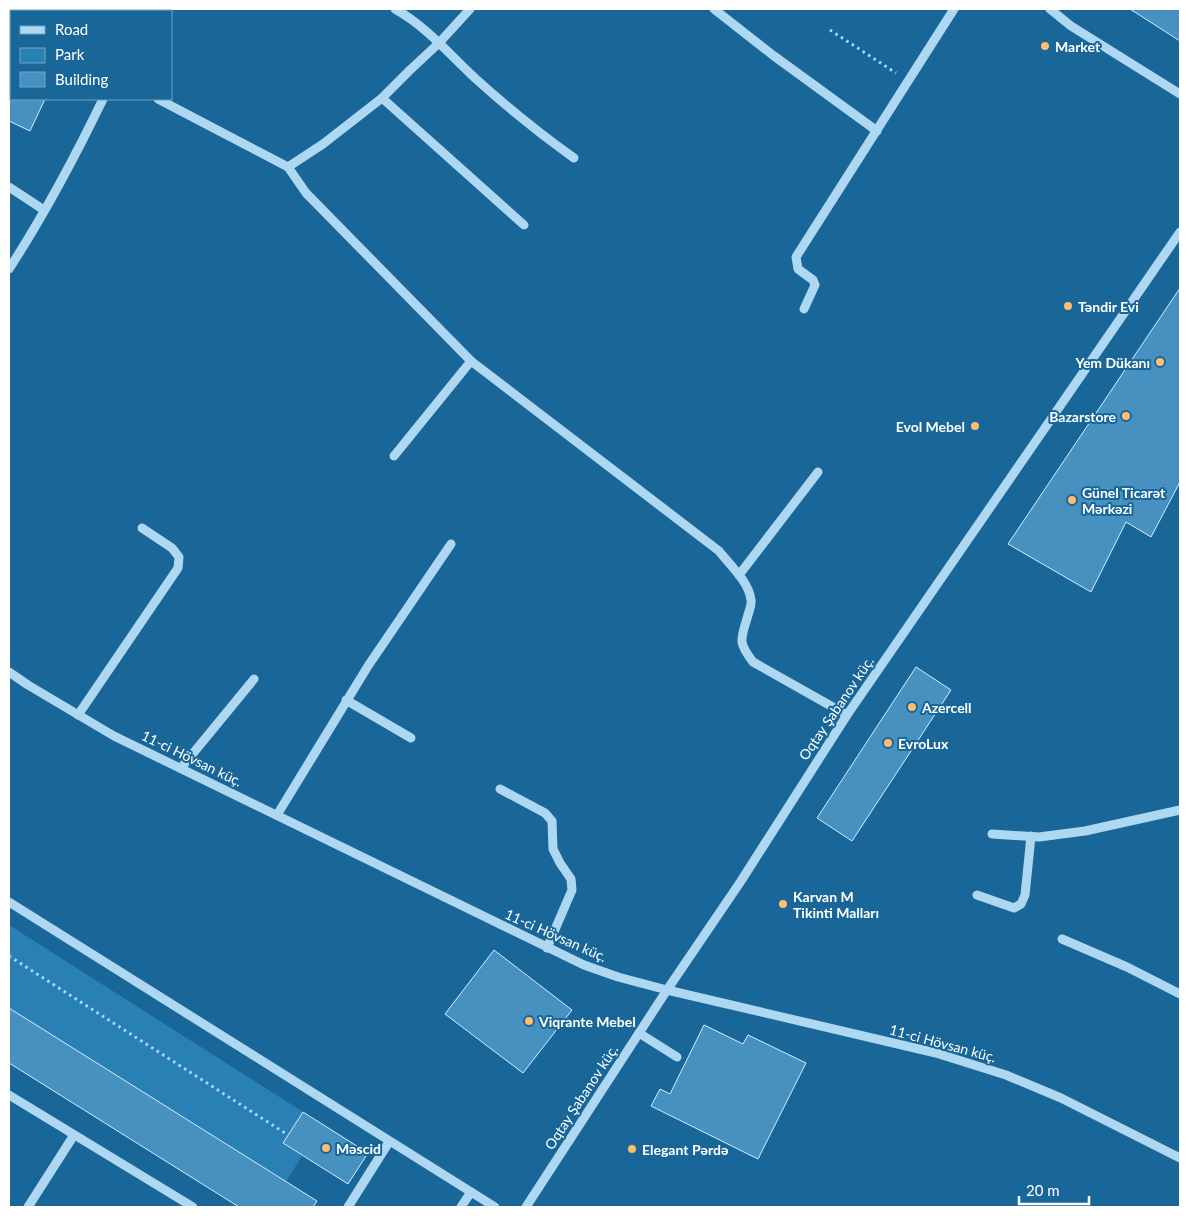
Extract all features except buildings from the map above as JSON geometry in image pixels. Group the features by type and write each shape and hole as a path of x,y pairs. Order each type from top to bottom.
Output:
{"street":[{"path":"395,9 405,14 439,43 529,126 574,158"},
{"path":"288,167 323,144 382,98 439,43 470,9"},
{"path":"714,9 774,56 877,131"},
{"path":"804,309 815,286 813,280 798,269 796,257 954,9"},
{"path":"1050,9 1071,26 1180,94"},
{"path":"382,98 524,225"},
{"path":"9,269 85,136 103,100"},
{"path":"160,100 288,167 306,194 471,361 719,551 739,575 750,593 752,603 742,639 743,649 753,662 847,715"},
{"path":"9,187 44,210"},
{"name":"Oqtay Şabanov küç.","path":"526,1207 667,990 741,881 847,715 1180,232"},
{"path":"394,456 471,361"},
{"path":"739,575 818,472"},
{"path":"78,715 178,568 179,556 172,548 142,528"},
{"path":"277,815 346,700 451,544"},
{"name":"11-ci Hövsan küç.","path":"9,672 114,736 584,965 618,977 667,990 936,1053 1006,1075 1061,1098 1180,1158"},
{"path":"181,768 254,679"},
{"path":"346,700 411,738"},
{"path":"500,789 545,813 552,821 553,849 560,863 572,879 572,890 547,948"},
{"path":"992,834 1039,837 1085,831 1180,810"},
{"path":"977,895 1014,908 1021,904 1025,895 1031,836"},
{"path":"9,902 495,1207"},
{"path":"1062,939 1180,994"},
{"path":"639,1033 677,1058"},
{"path":"9,1095 193,1207"},
{"path":"28,1207 74,1135"},
{"path":"348,1207 389,1142"},
{"path":"461,1207 471,1192"}],"path":[{"path":"830,30 909,82"},
{"path":"9,956 288,1134"}],"green space":[{"path":"9,925 303,1112 283,1143 302,1156 286,1182 9,1008"}],"place":[{"name":"Market","path":"1045,46"},
{"name":"Təndir Evi","path":"1068,306"},
{"name":"Yem Dükanı","path":"1160,362"},
{"name":"Bazarstore","path":"1126,416"},
{"name":"Evol Mebel","path":"975,426"},
{"name":"Günel Ticarət Mərkəzi","path":"1072,500"},
{"name":"Azercell","path":"912,707"},
{"name":"EvroLux","path":"888,743"},
{"name":"Karvan M Tikinti Malları","path":"783,904"},
{"name":"Viqrante Mebel","path":"529,1021"},
{"name":"Məscid","path":"326,1148"},
{"name":"Elegant Pərdə","path":"632,1149"}]}
